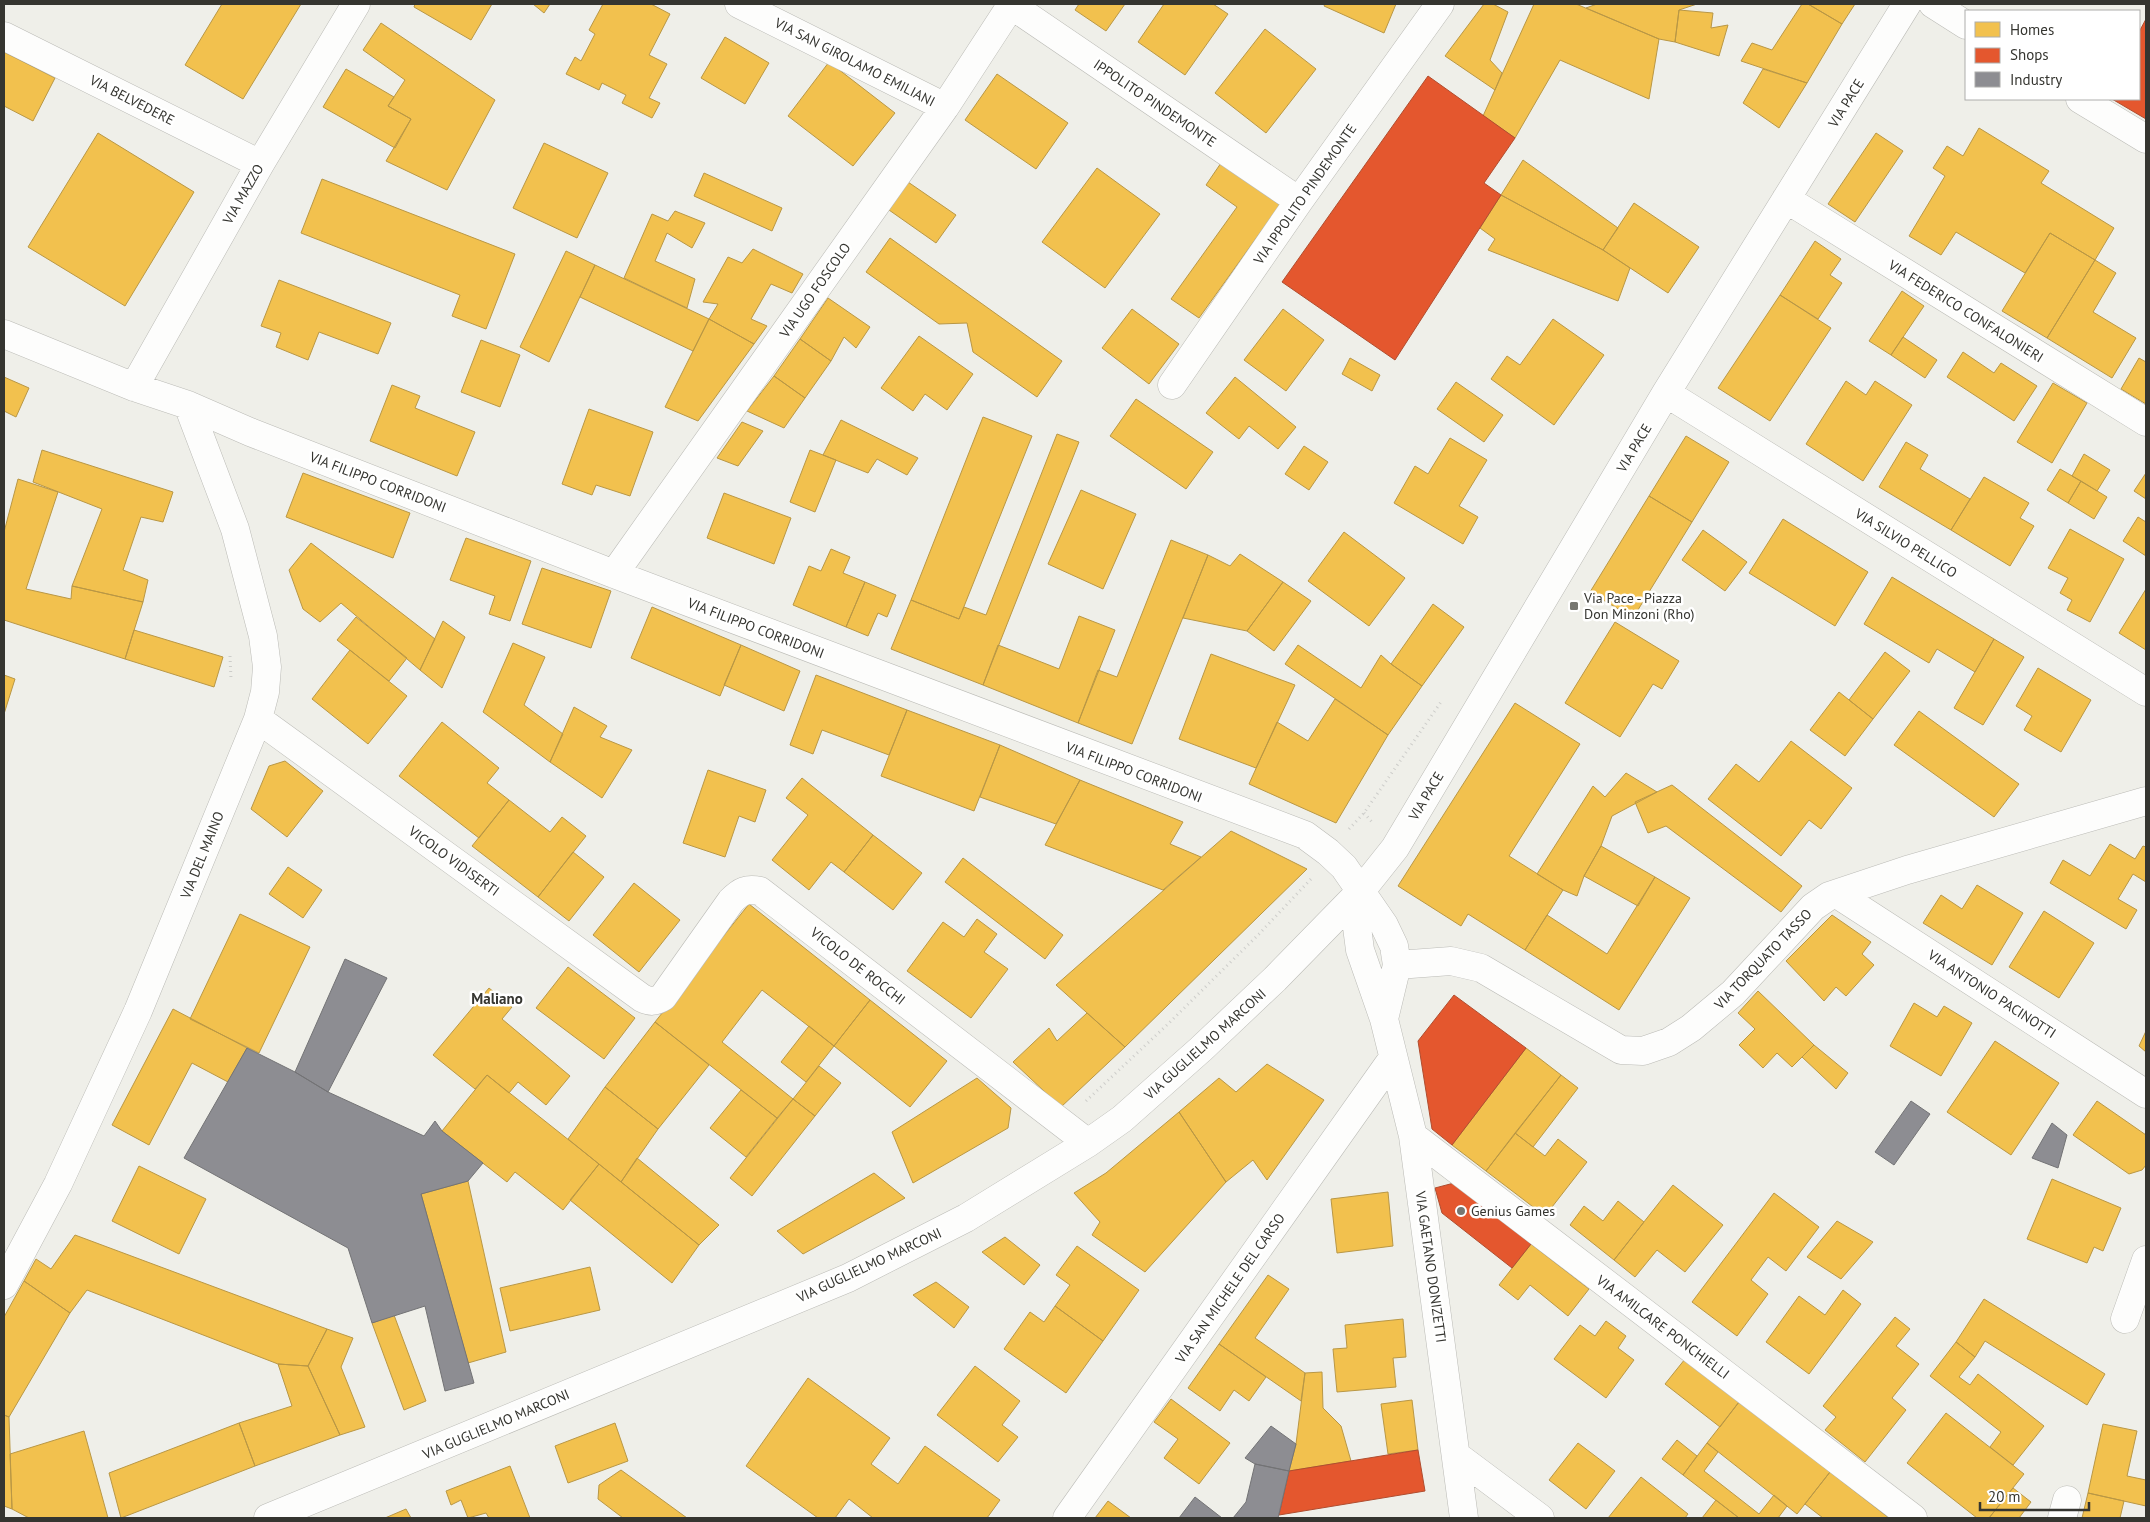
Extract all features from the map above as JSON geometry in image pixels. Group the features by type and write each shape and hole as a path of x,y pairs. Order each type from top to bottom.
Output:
{"street":[{"name":"VIA MAZZO","path":"134,387 260,164 356,4"},
{"name":"VIA SAN GIROLAMO EMILIANI","path":"739,4 945,107"},
{"name":"VIA UGO FOSCOLO","path":"614,574 945,107 1012,4"},
{"name":"IPPOLITO PINDEMONTE","path":"1012,4 1299,201"},
{"name":"VIA IPPOLITO PINDEMONTE","path":"1172,385 1299,201 1440,4"},
{"name":"VIA PACE","path":"1360,892 1395,848 1666,392 1908,4"},
{"path":"1932,4 1965,24"},
{"name":"VIA BELVEDERE","path":"4,36 260,164"},
{"path":"2082,100 2146,140"},
{"name":"VIA FEDERICO CONFALONIERI","path":"1786,200 2146,422"},
{"name":"VIA FILIPPO CORRIDONI","path":"4,334 134,387 188,405 250,432 614,574 1305,835 1344,867 1384,925 1394,946 1397,965"},
{"name":"VIA SILVIO PELLICO","path":"1666,392 2146,692"},
{"name":"VIA DEL MAINO","path":"4,1285 58,1184 138,1011 258,719 265,692 267,667 263,636 235,529 188,405"},
{"name":"VICOLO VIDISERTI","path":"258,719 634,993 650,1002"},
{"name":"VIA TORQUATO TASSO","path":"1397,965 1451,961 1481,968 1621,1050 1643,1051 1670,1042 1691,1028 1733,994 1813,907 1829,896 1907,870 2146,801"},
{"name":"VICOLO DE ROCCHI","path":"650,1002 657,1001 663,997 731,901 739,893 749,888 760,891 1088,1143"},
{"name":"VIA GAETANO DONIZETTI","path":"1360,892 1357,927 1360,950 1384,1019 1413,1136 1464,1518"},
{"name":"VIA GUGLIELMO MARCONI","path":"268,1518 848,1278 966,1218 1088,1143 1122,1119 1201,1049 1275,979 1360,892"},
{"name":"VIA ANTONIO PACINOTTI","path":"1837,894 2146,1094"},
{"path":"1384,1019 1397,965"},
{"name":"VIA SAN MICHELE DEL CARSO","path":"1067,1518 1393,1058"},
{"name":"VIA AMILCARE PONCHIELLI","path":"1413,1136 1913,1518"},
{"path":"2125,1319 2146,1260"},
{"path":"1457,1456 1540,1518"}],"path":[{"path":"230,649 231,686"},
{"path":"1059,1121 1094,1095 1252,941 1310,881 1328,852 1364,813"}],"building: Homes":[{"path":"222,4 301,4 243,99 185,65"},
{"path":"415,4 492,4 471,40 414,7"},
{"path":"533,4 550,4 544,13"},
{"path":"603,4 651,4 670,14 649,55 667,64 649,98 660,103 652,118 622,103 626,95 602,83 599,90 566,74 575,57 581,61 595,34 589,30"},
{"path":"1079,4 1125,4 1106,31 1075,10"},
{"path":"1164,4 1213,4 1228,14 1185,75 1138,42"},
{"path":"1325,4 1396,4 1384,33 1324,6"},
{"path":"1484,4 1493,4 1508,12 1490,60 1502,73 1495,90 1445,56"},
{"path":"1534,4 1576,4 1659,39 1649,99 1560,60 1515,138 1483,116"},
{"path":"1597,4 1697,4 1679,10 1675,42 1659,39 1586,8"},
{"path":"1802,4 1808,4 1842,24 1807,83 1741,61 1752,43 1772,50"},
{"path":"1808,4 1855,4 1842,24"},
{"path":"1679,10 1713,13 1711,28 1728,25 1719,56 1675,42"},
{"path":"381,23 495,100 447,190 386,161 411,119 388,106 405,80 363,50"},
{"path":"1265,29 1316,69 1266,133 1215,93"},
{"path":"725,37 769,63 745,104 701,78"},
{"path":"4,52 55,78 33,121 4,106"},
{"path":"829,62 895,113 853,166 788,116"},
{"path":"346,69 394,97 388,106 411,119 395,148 323,107"},
{"path":"1763,69 1807,83 1779,128 1743,103"},
{"path":"997,74 1068,123 1036,169 965,120"},
{"path":"1979,128 2049,171 2041,183 2114,228 2095,260 2050,233 2025,273 1956,232 1941,255 1909,236 1945,176 1933,168 1947,146 1963,156"},
{"path":"98,133 194,192 125,306 28,247"},
{"path":"1876,133 1903,151 1855,222 1828,204"},
{"path":"544,143 608,173 577,238 513,208"},
{"path":"1523,160 1618,228 1603,250 1501,195"},
{"path":"1221,163 1280,205 1199,318 1171,299 1237,207 1206,185"},
{"path":"1097,168 1160,214 1105,288 1042,242"},
{"path":"704,173 782,208 772,231 694,196"},
{"path":"322,179 515,254 486,329 452,316 460,295 301,233"},
{"path":"908,182 956,215 936,243 889,210"},
{"path":"1501,195 1603,250 1630,268 1618,301 1488,250 1495,239 1480,228"},
{"path":"1634,203 1699,247 1668,293 1603,250"},
{"path":"675,211 705,223 692,248 667,233 655,261 695,279 687,308 624,278 652,214 668,221"},
{"path":"2050,233 2095,260 2047,338 2002,311"},
{"path":"890,238 1062,361 1037,397 973,352 967,323 939,324 866,272"},
{"path":"1815,241 1841,259 1830,275 1842,283 1818,319 1780,295"},
{"path":"753,249 803,274 792,293 771,284 751,319 767,326 754,344 709,319 718,304 703,302 728,257 742,263"},
{"path":"566,251 595,265 549,362 520,347"},
{"path":"2095,260 2116,273 2093,312 2136,338 2112,378 2047,338"},
{"path":"595,265 709,319 693,351 580,297"},
{"path":"279,280 391,323 378,354 319,332 308,360 276,347 281,333 261,326"},
{"path":"1902,291 1924,306 1891,355 1869,341"},
{"path":"1780,295 1831,328 1770,421 1718,388"},
{"path":"828,298 870,327 856,348 844,337 831,361 800,339"},
{"path":"1132,309 1179,344 1149,384 1102,348"},
{"path":"1283,309 1324,340 1286,391 1244,360"},
{"path":"709,319 754,344 698,421 665,407"},
{"path":"1553,319 1604,355 1554,425 1491,379 1507,356 1520,365"},
{"path":"919,336 973,374 947,410 925,394 913,411 881,388"},
{"path":"1903,337 1937,360 1925,378 1891,355"},
{"path":"800,339 831,361 805,398 774,376"},
{"path":"481,340 520,355 500,407 461,392"},
{"path":"1963,352 1994,373 2001,363 2037,386 2014,421 1947,377"},
{"path":"1350,358 1380,375 1372,391 1342,374"},
{"path":"2139,358 2146,362 2146,404 2121,389"},
{"path":"774,376 805,398 784,428 747,411"},
{"path":"4,377 29,388 16,417 4,411"},
{"path":"1235,377 1296,427 1278,449 1249,426 1239,439 1206,413"},
{"path":"1846,381 1866,395 1875,381 1912,405 1863,481 1806,444"},
{"path":"1456,382 1503,415 1484,442 1437,409"},
{"path":"2053,383 2087,403 2052,463 2017,442"},
{"path":"392,385 420,396 415,408 475,432 457,476 370,441"},
{"path":"1136,399 1213,452 1186,489 1110,436"},
{"path":"589,409 653,432 630,496 596,485 592,495 562,484"},
{"path":"983,417 1032,436 959,619 911,600"},
{"path":"841,420 918,458 907,475 877,459 868,473 823,455"},
{"path":"742,422 763,431 738,466 717,458"},
{"path":"1057,434 1079,442 983,685 891,649 911,600 959,619 964,607 986,615"},
{"path":"1686,436 1729,462 1692,522 1649,496"},
{"path":"1450,438 1487,460 1459,506 1478,517 1463,544 1394,503 1415,466 1428,474"},
{"path":"1906,442 1928,455 1920,469 1970,499 1951,530 1879,487"},
{"path":"1304,446 1328,462 1309,490 1285,474"},
{"path":"42,450 173,492 163,522 141,517 123,570 148,580 143,602 72,586 102,509 33,482"},
{"path":"810,450 836,460 815,512 790,502"},
{"path":"2084,454 2110,470 2097,491 2072,476"},
{"path":"2060,469 2081,481 2068,503 2047,490"},
{"path":"303,473 410,513 393,558 286,517"},
{"path":"2146,473 2146,499 2134,491"},
{"path":"1984,477 2029,503 2020,518 2034,526 2010,566 1951,530"},
{"path":"18,479 58,492 26,589 71,599 72,586 143,602 125,659 4,620 4,532"},
{"path":"2081,481 2107,497 2094,519 2068,503"},
{"path":"1081,490 1136,514 1103,589 1048,564"},
{"path":"724,493 791,518 774,564 707,538"},
{"path":"1649,496 1692,522 1633,618 1590,592"},
{"path":"2138,517 2146,522 2146,556 2123,541"},
{"path":"1783,519 1868,572 1835,626 1749,573"},
{"path":"2070,529 2124,559 2090,622 2067,610 2072,600 2060,593 2068,578 2048,568"},
{"path":"1703,530 1747,562 1725,591 1682,560"},
{"path":"1344,532 1405,578 1369,626 1308,581"},
{"path":"466,538 531,561 510,621 489,614 495,596 450,580"},
{"path":"1171,540 1208,555 1132,744 1078,723 1098,670 1117,677"},
{"path":"311,543 435,639 420,670 341,603 320,622 303,609 289,570"},
{"path":"831,549 850,557 843,573 865,582 846,627 793,605 809,566 821,571"},
{"path":"1240,554 1283,582 1247,631 1183,618 1208,555 1230,566"},
{"path":"542,568 611,591 591,648 522,624"},
{"path":"1892,577 1994,639 1975,672 1937,649 1929,663 1864,624"},
{"path":"865,582 896,595 887,617 878,613 868,636 846,627"},
{"path":"1283,582 1311,601 1274,651 1247,631"},
{"path":"2146,589 2146,650 2119,633"},
{"path":"1433,604 1464,627 1422,686 1391,664"},
{"path":"652,607 741,645 720,696 631,658"},
{"path":"1079,616 1115,630 1078,723 983,685 998,645 1059,669"},
{"path":"356,617 407,658 389,681 337,640"},
{"path":"443,621 465,637 442,688 420,670"},
{"path":"1615,622 1679,661 1662,689 1653,684 1620,737 1565,703"},
{"path":"134,630 223,657 214,687 125,659"},
{"path":"1994,639 2024,657 1983,725 1954,708"},
{"path":"513,643 545,657 524,705 563,734 550,762 483,712"},
{"path":"741,645 800,671 784,711 724,685"},
{"path":"1298,645 1361,688 1381,655 1422,686 1388,735 1285,664"},
{"path":"350,650 407,696 368,744 312,699"},
{"path":"1885,652 1910,671 1873,719 1849,700"},
{"path":"1211,654 1295,685 1256,768 1179,739"},
{"path":"2038,668 2091,700 2061,752 2024,730 2032,716 2016,706"},
{"path":"4,675 15,679 4,714"},
{"path":"816,675 907,710 889,755 822,730 813,754 790,745"},
{"path":"1839,692 1873,719 1845,756 1810,730"},
{"path":"1335,699 1388,735 1336,823 1249,784 1277,722 1308,741"},
{"path":"1515,703 1580,744 1509,856 1563,890 1525,950 1468,914 1461,926 1398,886"},
{"path":"574,707 607,726 600,737 632,750 602,798 550,762"},
{"path":"907,710 1000,745 974,811 881,776"},
{"path":"1919,711 2019,784 1994,817 1894,745"},
{"path":"442,722 499,768 487,783 509,800 479,838 399,776"},
{"path":"1791,741 1852,788 1821,829 1809,820 1781,856 1708,799 1736,764 1759,782"},
{"path":"1000,745 1080,780 1056,824 980,797"},
{"path":"285,761 323,791 287,837 251,809 269,766"},
{"path":"708,770 766,790 755,822 739,816 725,857 683,843"},
{"path":"1626,773 1657,792 1612,816 1601,846 1584,876 1577,896 1537,874 1593,786 1605,797"},
{"path":"802,778 873,835 844,872 831,862 809,890 772,860 808,815 786,798"},
{"path":"1080,780 1183,822 1170,844 1201,857 1163,890 1045,845"},
{"path":"1672,785 1802,886 1781,912 1666,826 1648,833 1635,802"},
{"path":"509,800 550,832 562,817 586,836 538,897 472,846"},
{"path":"1231,831 1307,869 1125,1047 1056,985"},
{"path":"873,835 922,873 893,910 844,872"},
{"path":"2110,844 2135,859 2143,846 2146,847 2146,882 2133,874 2118,899 2137,910 2126,929 2050,883 2063,860 2090,876"},
{"path":"1601,846 1655,877 1638,906 1584,876"},
{"path":"573,852 604,877 569,921 538,897"},
{"path":"963,858 1063,935 1045,959 945,882"},
{"path":"288,867 322,890 303,918 269,894"},
{"path":"1655,877 1690,898 1619,1010 1525,950 1547,915 1607,954"},
{"path":"634,883 680,920 639,972 593,935"},
{"path":"1977,885 2023,913 1992,965 1923,923 1941,895 1962,909"},
{"path":"749,904 870,1000 834,1046 762,990 722,1042 793,1099 777,1118 655,1022"},
{"path":"2044,911 2094,943 2059,998 2009,967"},
{"path":"240,914 310,947 259,1053 190,1019"},
{"path":"1832,915 1871,942 1862,954 1874,965 1846,996 1836,987 1824,1001 1786,961"},
{"path":"977,919 997,934 984,952 1008,969 971,1018 907,971 943,922 964,937"},
{"path":"568,967 635,1018 604,1059 536,1008"},
{"path":"489,988 512,1007 502,1019 570,1076 546,1105 518,1082 509,1093 487,1075 475,1089 433,1055"},
{"path":"1758,991 1814,1045 1792,1067 1777,1053 1763,1068 1739,1045 1755,1029 1738,1013"},
{"path":"870,1000 947,1061 910,1107 834,1046"},
{"path":"1914,1003 1937,1017 1944,1006 1972,1023 1941,1076 1890,1046"},
{"path":"173,1009 247,1048 228,1082 192,1063 149,1145 112,1125"},
{"path":"1087,1013 1125,1047 1061,1107 1013,1062 1049,1028 1057,1041"},
{"path":"655,1022 709,1065 658,1129 605,1087"},
{"path":"809,1026 834,1046 806,1082 781,1062"},
{"path":"2146,1031 2146,1052 2139,1046"},
{"path":"1995,1041 2059,1083 2011,1155 1947,1112"},
{"path":"1814,1045 1848,1073 1836,1089 1802,1057"},
{"path":"1526,1048 1561,1075 1486,1171 1452,1145"},
{"path":"1267,1064 1324,1100 1267,1180 1253,1160 1226,1182 1179,1112 1219,1078 1236,1092"},
{"path":"819,1066 841,1083 815,1116 793,1099"},
{"path":"487,1075 599,1164 563,1210 515,1172 507,1182 442,1131"},
{"path":"1561,1075 1578,1088 1533,1147 1515,1133"},
{"path":"977,1078 1011,1108 1008,1128 913,1183 892,1132"},
{"path":"605,1087 658,1129 621,1182 568,1139"},
{"path":"741,1090 777,1118 746,1157 710,1128"},
{"path":"793,1099 815,1116 752,1196 730,1178"},
{"path":"2097,1101 2146,1135 2146,1165 2142,1170 2129,1174 2073,1135"},
{"path":"1179,1112 1226,1182 1145,1272 1092,1235 1100,1222 1074,1193 1106,1173"},
{"path":"1515,1133 1545,1156 1558,1139 1587,1162 1545,1216 1486,1171"},
{"path":"637,1158 719,1225 699,1245 621,1182"},
{"path":"599,1164 699,1245 672,1283 570,1200"},
{"path":"139,1166 206,1199 179,1254 112,1221"},
{"path":"874,1173 905,1198 803,1254 777,1231"},
{"path":"2052,1179 2121,1208 2103,1251 2094,1247 2087,1263 2027,1239"},
{"path":"468,1181 506,1352 468,1363 421,1194"},
{"path":"1673,1185 1723,1225 1685,1272 1657,1250 1635,1277 1614,1260"},
{"path":"1388,1192 1393,1246 1337,1253 1331,1199"},
{"path":"1774,1193 1819,1227 1786,1271 1768,1257 1751,1280 1768,1294 1737,1336 1692,1302"},
{"path":"1618,1201 1644,1222 1614,1260 1570,1225 1584,1206 1603,1221"},
{"path":"1837,1221 1873,1242 1841,1279 1807,1257"},
{"path":"75,1235 327,1329 308,1366 278,1364 87,1290 70,1313 24,1281 36,1259 51,1269"},
{"path":"1005,1237 1040,1265 1024,1285 982,1252"},
{"path":"1531,1244 1589,1289 1568,1316 1530,1285 1518,1300 1499,1285"},
{"path":"1077,1246 1139,1290 1103,1341 1055,1306 1070,1285 1056,1275"},
{"path":"590,1267 600,1310 510,1331 500,1288"},
{"path":"1268,1275 1289,1289 1255,1338 1305,1373 1301,1401 1219,1344"},
{"path":"24,1281 70,1313 9,1417 4,1415 4,1317"},
{"path":"936,1282 969,1307 954,1328 913,1295"},
{"path":"1843,1290 1861,1304 1809,1374 1766,1342 1799,1296 1825,1315"},
{"path":"1984,1299 2105,1374 2087,1405 1985,1341 1975,1357 1956,1342"},
{"path":"1055,1306 1103,1341 1066,1393 1004,1349 1030,1312 1044,1322"},
{"path":"394,1315 426,1401 404,1410 372,1323"},
{"path":"1895,1317 1910,1329 1896,1346 1919,1364 1892,1398 1906,1410 1865,1462 1825,1430 1836,1417 1823,1406"},
{"path":"1403,1319 1406,1357 1393,1358 1396,1387 1337,1392 1333,1349 1347,1348 1345,1325"},
{"path":"1606,1321 1626,1336 1618,1348 1634,1360 1606,1398 1554,1359 1580,1325 1595,1336"},
{"path":"327,1329 353,1338 341,1367 365,1427 340,1435 308,1366"},
{"path":"1956,1342 1975,1357 1959,1377 1970,1385 1978,1374 2044,1426 2013,1465 1990,1447 2001,1432 1930,1376"},
{"path":"1219,1344 1266,1377 1249,1401 1234,1390 1220,1411 1188,1388"},
{"path":"1685,1359 1739,1402 1720,1427 1665,1384"},
{"path":"278,1364 308,1366 340,1435 255,1466 239,1423 292,1406"},
{"path":"975,1366 1020,1401 1002,1425 1018,1437 998,1462 937,1415"},
{"path":"1322,1372 1323,1408 1341,1426 1351,1461 1289,1471 1296,1444 1305,1373"},
{"path":"808,1378 890,1438 871,1464 898,1484 925,1446 1000,1500 987,1518 873,1518 849,1499 835,1518 818,1518 746,1466"},
{"path":"1171,1399 1230,1443 1199,1484 1164,1458 1178,1439 1154,1422"},
{"path":"1412,1400 1418,1450 1388,1454 1381,1404"},
{"path":"1739,1402 1830,1472 1797,1514 1707,1443"},
{"path":"1946,1413 2024,1474 1989,1518 1977,1518 1907,1463"},
{"path":"4,1415 9,1417 12,1509 4,1506"},
{"path":"239,1423 255,1466 121,1518 109,1473"},
{"path":"615,1423 628,1461 568,1483 555,1446"},
{"path":"2103,1424 2137,1431 2127,1476 2146,1480 2146,1506 2088,1493"},
{"path":"84,1431 108,1518 29,1518 12,1509 10,1454"},
{"path":"1677,1440 1697,1456 1683,1475 1662,1459"},
{"path":"1578,1443 1615,1471 1586,1509 1549,1480"},
{"path":"1707,1443 1718,1452 1704,1471 1759,1514 1774,1495 1787,1506 1778,1518 1739,1518 1683,1475"},
{"path":"510,1466 530,1518 489,1518 486,1513 468,1518 461,1500 451,1505 446,1491"},
{"path":"621,1470 687,1518 623,1518 598,1499 599,1485"},
{"path":"1830,1472 1889,1518 1823,1518 1805,1504"},
{"path":"1641,1477 1688,1514 1685,1518 1608,1518"},
{"path":"2013,1488 2031,1502 2019,1518 1989,1518"},
{"path":"2088,1493 2124,1501 2120,1518 2082,1518"},
{"path":"1716,1500 1739,1518 1702,1518"},
{"path":"1108,1501 1131,1518 1095,1518"},
{"path":"406,1509 411,1518 385,1518"}],"building: Shops":[{"path":"2146,19 2146,119 2114,100 2140,100 2140,30"},
{"path":"1428,76 1515,138 1484,183 1501,195 1395,360 1282,282"},
{"path":"1454,995 1526,1048 1452,1145 1432,1129 1418,1041"},
{"path":"1454,1183 1531,1244 1512,1268 1442,1213 1435,1188"},
{"path":"1418,1450 1425,1491 1279,1515 1289,1471"}],"building: Industry":[{"path":"345,959 387,978 328,1092 295,1072"},
{"path":"247,1048 295,1072 328,1092 424,1136 435,1121 442,1131 483,1163 468,1181 421,1194 474,1383 445,1391 425,1306 372,1323 348,1248 184,1158"},
{"path":"1911,1101 1930,1114 1894,1165 1875,1152"},
{"path":"2052,1123 2067,1135 2058,1168 2032,1158"},
{"path":"1271,1426 1296,1444 1289,1471 1255,1464 1245,1458"},
{"path":"1255,1464 1289,1471 1278,1518 1233,1518 1246,1502"},
{"path":"1195,1497 1222,1518 1179,1518"}],"place":[{"name":"Via Pace - Piazza Don Minzoni (Rho)","path":"1574,606"},
{"name":"Genius Games","path":"1461,1211"}],"district":[{"name":"Maliano","path":"497,998"}]}
